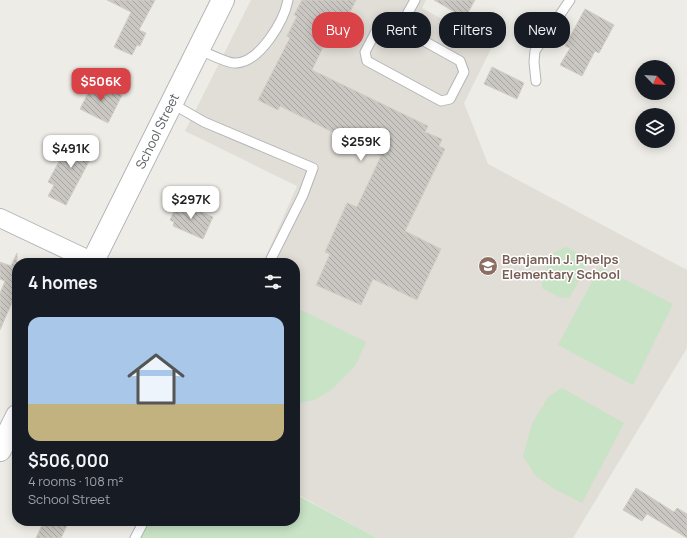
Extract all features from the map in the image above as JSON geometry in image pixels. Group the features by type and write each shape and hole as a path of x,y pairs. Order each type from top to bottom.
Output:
{"street":[{"name":"School Street","path":"94,258 223,0"},
{"path":"0,218 84,258"},
{"path":"0,450 12,426"}],"lane":[{"path":"198,49 235,64 250,59 270,39 286,9 288,0"},
{"path":"408,12 415,0"},
{"path":"536,80 534,62 536,51 570,0"},
{"path":"388,21 400,27 460,61 464,72 450,99 441,102 367,61 364,52 380,24 388,21"},
{"path":"171,103 204,122 313,168 303,195 272,258"},
{"path":"135,538 141,526"}],"shaded area":[{"name":"Benjamin J. Phelps Elementary School","path":"251,0 426,0 422,8 429,12 372,12 372,48 431,48 431,13 439,17 439,48 492,48 464,103 488,164 687,270 687,348 573,538 377,538 300,496 300,258 265,258 297,186 185,131"}],"green space":[{"path":"566,247 582,256 585,270 569,298 559,297 542,288 542,279 553,253"},
{"path":"600,267 673,304 633,385 558,345"},
{"path":"300,309 366,342 355,366 331,390 314,400 300,403"},
{"path":"562,388 624,423 582,503 553,488 535,475 523,456 532,424 549,396"},
{"path":"300,497 377,538 133,538 139,526 300,526"}],"building":[{"path":"107,0 155,0 139,30 146,33 140,46 137,45 132,55 114,47 131,12"},
{"path":"302,0 356,0 350,12 312,12 312,48 323,48 312,70 428,126 425,132 442,139 439,146 445,149 405,231 441,249 417,300 373,279 361,305 316,285 330,254 325,252 347,203 357,207 381,156 280,106 278,110 258,100 290,38 287,36 297,16 294,15"},
{"path":"434,0 475,0 468,12 455,12"},
{"path":"585,9 614,25 599,53 595,51 582,76 560,65 570,48 570,37"},
{"path":"492,67 524,83 517,99 484,84"},
{"path":"94,81 122,95 108,123 80,109"},
{"path":"78,136 97,146 66,205 48,196 54,185 48,182 71,139 75,141"},
{"path":"178,202 213,217 203,239 173,226 174,222 170,220"},
{"path":"0,262 11,266 12,264 12,302 0,330 0,293 5,281 0,279"},
{"path":"636,488 674,512 677,508 687,514 687,538 647,514 642,521 623,510"},
{"path":"42,526 67,526 61,538 36,538"}],"place":[{"name":"Benjamin J. Phelps Elementary School","path":"488,266"}]}
